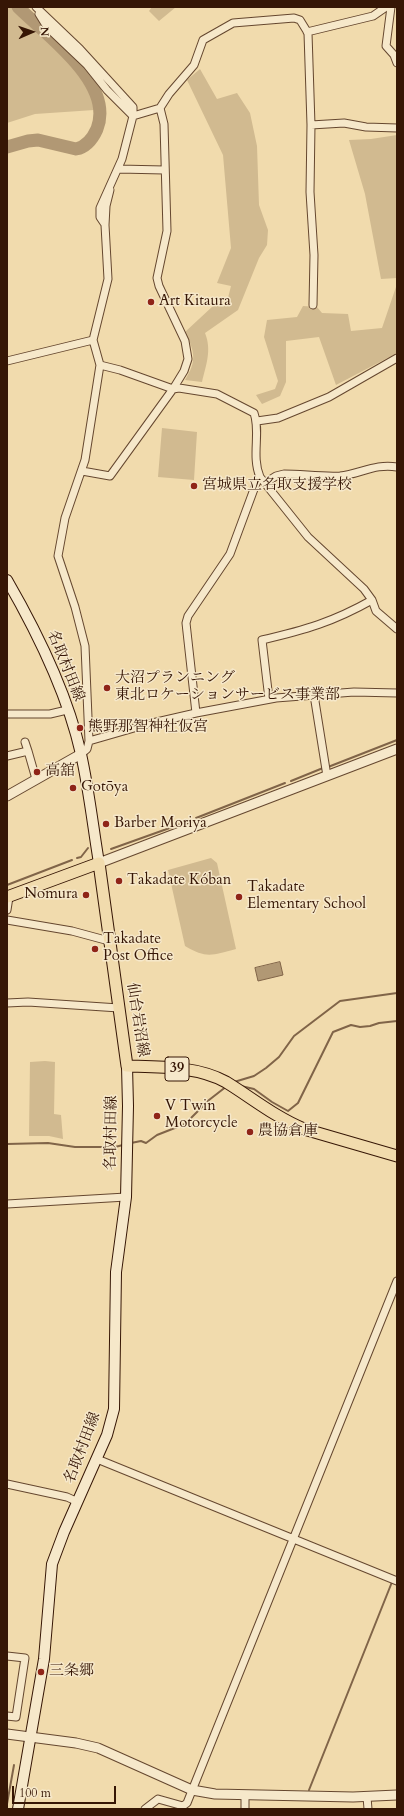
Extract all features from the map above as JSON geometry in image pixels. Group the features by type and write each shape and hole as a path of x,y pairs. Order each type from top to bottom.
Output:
{"main road":[{"name":"名取村田線","path":"7,580 30,621 67,710 81,754 99,863"},
{"path":"8,897 99,863"},
{"name":"仙台岩沼線","path":"99,863 127,1066 183,1069 199,1072 225,1082 289,1123 304,1129 397,1156"},
{"name":"名取村田線","path":"18,1809 44,1659 52,1564 73,1499 96,1459 111,1422 114,1409 116,1272 126,1197 127,1066"}],"street":[{"path":"7,796 87,750 89,741 85,646 75,608 58,556 65,518 82,472 90,433 100,365 93,340 108,279 105,224 100,217 100,208 119,169 133,116 133,106 35,7"},
{"path":"307,32 373,16 386,7"},
{"path":"391,7 386,46 394,55 397,63"},
{"path":"133,116 160,108 169,94 194,65 203,40 226,26 240,21 294,18 300,20 307,32 311,125 310,192 313,227 313,305"},
{"path":"82,472 110,476 173,389 184,371 188,359 185,341 159,286 157,278 167,231 164,170 164,124 160,108"},
{"path":"311,125 344,123 366,127 397,128"},
{"path":"119,169 164,170"},
{"path":"7,360 93,340"},
{"path":"257,421 278,418 329,397 397,358"},
{"path":"100,365 120,370 173,389 179,388 217,394 254,413 257,421 257,470 263,480 308,537 364,589 372,600 376,611 397,629"},
{"path":"196,712 186,623 188,616 230,554 257,481 284,474 338,476 352,474 368,468 387,466 397,467"},
{"path":"269,699 262,640 306,630 344,616 372,600"},
{"path":"89,741 196,712 269,699 354,692 397,693"},
{"path":"314,695 327,776"},
{"path":"7,714 50,714 67,710"},
{"path":"26,742 36,779"},
{"path":"99,863 397,749"},
{"path":"7,756 28,751"},
{"path":"7,910 8,897"},
{"path":"7,920 72,931 109,941"},
{"path":"7,1003 28,1002 119,1008"},
{"path":"7,1204 126,1197"},
{"path":"145,1809 158,1799 183,1806 186,1803 397,1281"},
{"path":"96,1459 397,1581"},
{"path":"7,1484 73,1499"},
{"path":"7,1656 25,1658 16,1717 7,1716"},
{"path":"7,1734 30,1736 98,1748 192,1790 215,1794 245,1796 367,1797 397,1795"},
{"path":"245,1796 245,1809"},
{"path":"367,1797 368,1809"}],"shaded area":[{"path":"7,7 21,7 88,84 94,102 94,110 35,114 7,123"},
{"path":"152,7 176,7 159,21 149,11"},
{"path":"200,69 217,99 237,93 250,113 257,146 259,205 268,230 267,245 259,258 238,310 205,333 208,351 207,364 202,382 185,380 193,362 193,351 185,332 213,306 226,306 231,286 217,283 231,248 223,155 187,80"},
{"path":"397,135 397,278 381,279 365,194 349,140 371,139"},
{"path":"397,284 397,353 336,385 319,337 286,341 286,382 280,396 262,404 256,395 275,389 278,381 264,337 267,320 297,317 303,306 317,307 322,313 348,314 351,331 382,328"},
{"path":"162,428 197,432 194,480 158,477"},
{"path":"211,858 217,863 236,949 210,955 199,953 185,946 168,870"},
{"path":"280,962 283,975 258,981 255,968"},
{"path":"30,1062 55,1062 54,1114 61,1115 63,1139 49,1136 29,1136"}],"waterway":[{"path":"7,147 28,141 38,140 76,149 80,148 89,142 97,129 100,112 96,94 75,61 18,7"},
{"path":"328,767 397,740"},
{"path":"291,781 323,768"},
{"path":"196,818 285,783"},
{"path":"111,849 192,820"},
{"path":"77,858 81,857 88,848"},
{"path":"7,885 72,860"},
{"path":"234,1082 254,1076 266,1068 279,1057 294,1036 340,1001 397,993"},
{"path":"241,1086 254,1089 288,1111 298,1103 333,1032 351,1025 360,1027 397,1021"},
{"path":"131,1143 141,1141 146,1143 157,1135 185,1124 209,1100 227,1086"},
{"path":"7,1144 48,1143 75,1147 115,1147 123,1145"},
{"path":"309,1790 392,1582"},
{"path":"7,1804 14,1765"}],"place":[{"name":"Art Kitaura","path":"151,302"},
{"name":"宮城県立名取支援学校","path":"194,486"},
{"name":"大沼プランニング 東北ロケーションサービス事業部","path":"107,688"},
{"name":"熊野那智神社仮宮","path":"80,728"},
{"name":"高舘","path":"37,772"},
{"name":"Gotōya","path":"73,788"},
{"name":"Barber Moriya","path":"106,824"},
{"name":"Takadate Kóban","path":"119,881"},
{"name":"Nomura","path":"86,895"},
{"name":"Takadate Elementary School","path":"239,897"},
{"name":"Takadate Post Office","path":"95,949"},
{"name":"V Twin Motorcycle","path":"157,1116"},
{"name":"農協倉庫","path":"250,1132"},
{"name":"三条郷","path":"41,1672"}]}
